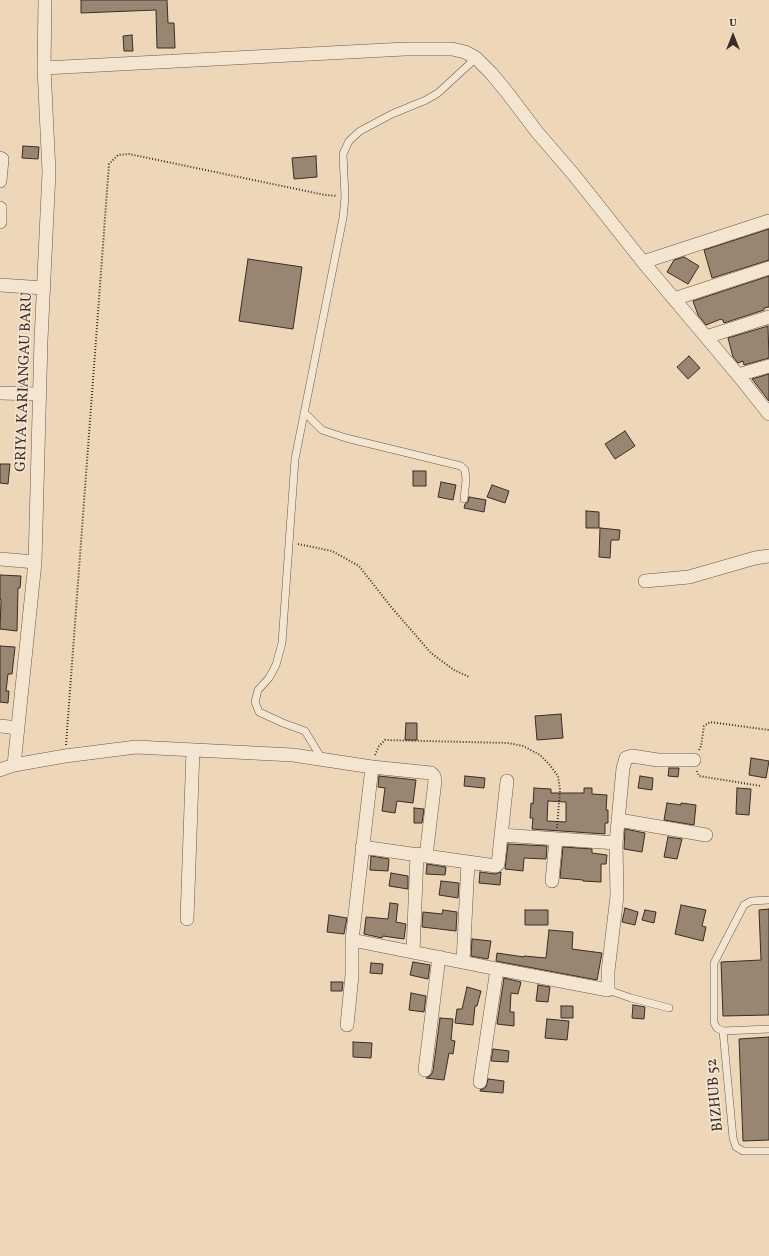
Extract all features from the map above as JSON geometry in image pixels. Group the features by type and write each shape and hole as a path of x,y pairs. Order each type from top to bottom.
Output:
{"street":[{"name":"GRIYA KARIANGAU BARU","path":"14,765 35,562 41,340 49,160 44,68 45,0"},
{"path":"44,68 405,49 452,49 465,52 476,58 491,73 574,174 643,262 769,413"},
{"path":"0,158 2,159 2,165 0,181"},
{"path":"0,208 0,222"},
{"path":"643,262 769,221"},
{"path":"674,299 769,268"},
{"path":"0,284 44,288"},
{"path":"706,337 769,317"},
{"path":"738,375 769,366"},
{"path":"0,392 40,394"},
{"path":"645,581 689,577 755,558 769,556"},
{"path":"0,559 35,562"},
{"path":"0,726 18,728"},
{"path":"0,770 14,765 65,756 136,747 293,755 372,767 431,773 434,776 422,855 413,952"},
{"path":"187,919 193,750"},
{"path":"352,940 608,990 608,971 617,896 616,843 623,768 626,758 632,756 658,760 694,760"},
{"path":"347,1025 352,975 352,940 372,767"},
{"path":"362,847 493,866 498,864 507,781"},
{"path":"619,820 706,834"},
{"path":"500,835 616,843"},
{"path":"552,881 556,839"},
{"path":"463,962 468,862"},
{"path":"425,1070 440,957"},
{"path":"480,1082 496,969"}],"lane":[{"path":"322,759 305,731 259,712 255,702 258,690 269,678 276,665 282,644 295,460 343,218 345,196 344,154 349,141 360,131 373,123 426,100 438,93 476,58"},
{"path":"304,412 322,430 346,438 461,466 465,470 466,480 464,499"},
{"path":"769,900 751,901 744,905 714,963 714,1023 717,1028 723,1030 769,1029"},
{"path":"608,990 669,1008"},
{"name":"BIZHUB 52","path":"723,1030 733,1138 736,1148 750,1152 769,1151"}],"path":[{"path":"65,756 109,164 118,155 129,154 325,194 345,196"},
{"path":"289,543 332,551 359,566 392,608 431,653 454,670 469,677"},
{"path":"761,786 699,776 694,760 701,746 704,726 710,722 769,730"},
{"path":"372,767 379,746 385,740 508,743 523,746 540,755 558,776 560,790 556,839"}],"building":[{"path":"81,0 167,0 168,23 174,23 175,48 157,48 156,10 81,13"},
{"path":"132,35 133,51 124,51 123,36"},
{"path":"23,146 39,147 38,159 22,158"},
{"path":"316,156 317,177 294,179 292,158"},
{"path":"769,229 769,260 712,278 704,250"},
{"path":"684,257 699,266 688,284 667,272 674,260"},
{"path":"248,259 302,267 293,329 239,321"},
{"path":"769,276 769,307 764,308 764,310 724,323 721,319 706,325 698,315 693,301"},
{"path":"768,326 769,358 744,365 743,361 738,363 733,357 728,338"},
{"path":"689,356 700,368 688,379 677,367"},
{"path":"769,374 769,401 752,379"},
{"path":"625,431 635,446 615,459 605,444"},
{"path":"0,464 10,464 8,484 0,483"},
{"path":"413,471 426,471 426,486 413,486"},
{"path":"441,482 456,485 453,500 438,497"},
{"path":"492,485 509,491 505,503 487,497"},
{"path":"469,497 486,500 484,512 464,508"},
{"path":"586,511 599,512 599,528 586,528"},
{"path":"600,528 620,530 619,540 611,540 610,558 599,557"},
{"path":"0,575 21,576 20,588 18,588 17,631 0,629"},
{"path":"0,646 15,647 12,674 8,674 6,691 9,691 8,703 0,702"},
{"path":"561,714 563,738 537,740 535,716"},
{"path":"406,723 417,723 417,740 405,740"},
{"path":"751,758 769,761 766,778 749,775"},
{"path":"669,768 679,768 678,777 668,776"},
{"path":"379,776 416,780 413,803 397,801 395,813 382,811 385,788 378,787"},
{"path":"465,776 485,778 484,788 464,786"},
{"path":"640,776 653,778 652,790 638,788"},
{"path":"534,788 551,789 551,793 584,793 584,788 592,788 592,794 607,795 606,810 608,810 608,823 605,823 605,834 532,829 533,818 530,818 531,803 533,804","holes":["548,801 566,802 566,822 547,821"]},
{"path":"737,788 751,789 749,815 736,814"},
{"path":"667,803 696,805 694,825 664,820"},
{"path":"414,808 424,809 422,823 414,823"},
{"path":"625,829 645,833 642,852 624,849"},
{"path":"668,837 682,839 677,859 664,857"},
{"path":"508,844 547,846 546,859 524,858 523,871 505,869"},
{"path":"563,847 592,849 592,853 607,855 606,864 601,864 601,882 560,878"},
{"path":"371,856 389,859 388,871 370,870"},
{"path":"427,864 446,867 445,875 426,874"},
{"path":"480,872 495,874 501,872 500,885 479,883"},
{"path":"391,873 408,876 408,889 389,886"},
{"path":"441,881 459,883 458,898 439,895"},
{"path":"390,903 398,904 396,922 406,924 404,939 383,936 382,938 364,934 366,917 388,919"},
{"path":"681,905 706,910 702,926 706,927 703,941 675,934"},
{"path":"625,908 638,912 635,925 622,922"},
{"path":"769,909 769,1015 723,1016 721,962 761,960 759,910"},
{"path":"443,910 457,912 456,931 422,927 423,912 442,914"},
{"path":"525,910 548,910 548,925 525,925"},
{"path":"645,910 656,912 654,923 642,920"},
{"path":"329,915 347,918 344,934 327,932"},
{"path":"549,930 573,932 572,949 602,953 597,980 496,961 497,953 524,957 546,958"},
{"path":"472,939 491,941 488,959 471,956"},
{"path":"413,962 430,965 428,979 410,975"},
{"path":"371,963 383,964 382,974 370,973"},
{"path":"504,978 521,982 518,994 511,993 510,1012 514,1012 514,1026 497,1024"},
{"path":"331,982 343,982 342,991 331,991"},
{"path":"538,985 550,987 548,1002 536,1001"},
{"path":"467,987 481,991 477,1006 475,1006 473,1025 455,1023 457,1009 462,1009"},
{"path":"411,993 426,996 424,1012 409,1010"},
{"path":"633,1005 645,1007 644,1019 632,1018"},
{"path":"561,1006 573,1006 573,1018 561,1018"},
{"path":"440,1018 453,1019 451,1040 455,1041 453,1054 449,1053 444,1080 426,1078 431,1075 433,1071"},
{"path":"547,1019 569,1021 567,1040 545,1038"},
{"path":"769,1037 769,1140 743,1141 739,1039"},
{"path":"353,1042 372,1043 371,1058 353,1057"},
{"path":"493,1049 509,1051 508,1062 491,1061"},
{"path":"488,1079 504,1081 503,1093 480,1091 486,1087"}]}
